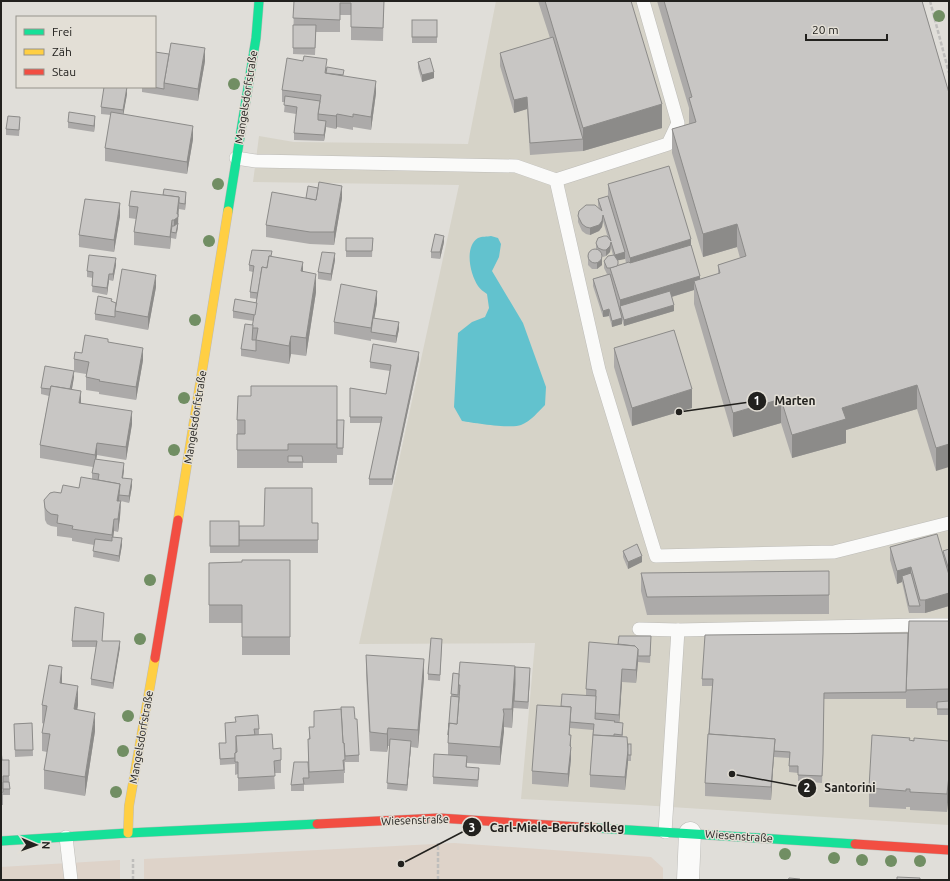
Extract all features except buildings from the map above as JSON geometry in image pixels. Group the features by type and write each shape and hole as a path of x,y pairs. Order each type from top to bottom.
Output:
{"street":[{"name":"Mangelsdorfstraße","path":"128,833 129,806 168,588 256,38 259,1"},
{"name":"Wiesenstraße","path":"1,841 128,833 439,818 949,850"},
{"path":"688,880 690,834"}],"lane":[{"path":"236,158 256,161 516,166 556,180 668,144 678,123 643,1"},
{"path":"556,180 599,370 656,556 834,552 949,523"},
{"path":"639,629 678,630 949,625"},
{"path":"665,832 678,630"},
{"path":"66,837 71,880"}],"path":[{"path":"930,1 949,73"},
{"path":"438,880 439,818"}],"shaded area":[{"path":"496,1 921,1 949,104 949,825 640,805 521,799 535,643 359,644 459,185 253,182 259,136 294,142 468,144"},
{"path":"454,843 651,857 663,868 663,880 144,880 144,859"},
{"path":"120,860 120,880 1,880 1,867"}],"water":[{"path":"491,236 498,238 501,244 499,257 492,271 523,323 546,387 545,405 528,421 516,426 462,421 454,407 458,333 472,322 485,317 489,308 487,294 478,286 473,275 470,261 471,248 478,238"}],"traffic: fast":[{"path":"228,211 256,38 259,1"},
{"path":"1,841 317,824"},
{"path":"596,828 855,844"}],"traffic: slow":[{"path":"178,520 228,211"},
{"path":"128,833 129,806 155,658"}],"traffic: jam":[{"path":"155,658 178,520"},
{"path":"317,824 439,818 596,828"},
{"path":"855,844 949,850"}],"place":[{"name":"Marten","path":"679,412"},
{"name":"Santorini","path":"732,774"},
{"name":"Carl-Miele-Berufskolleg","path":"401,864"}]}
